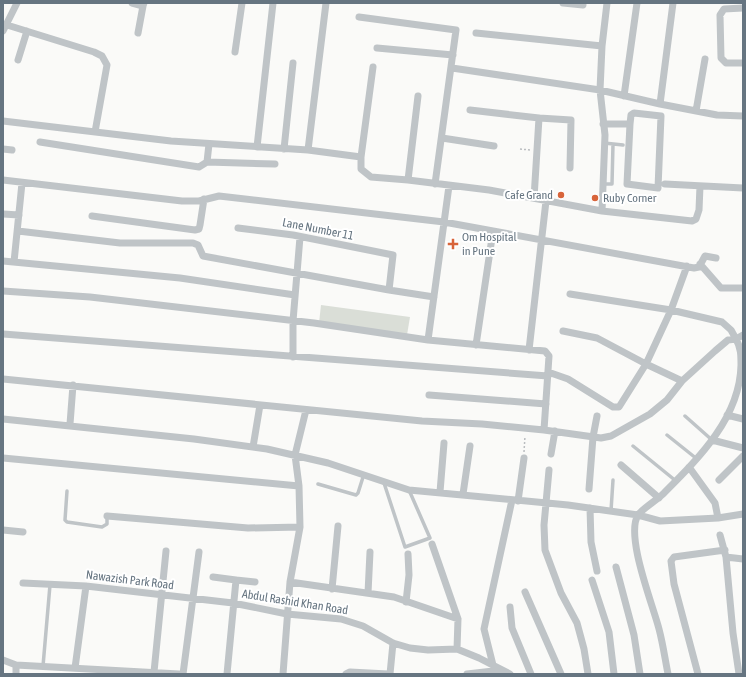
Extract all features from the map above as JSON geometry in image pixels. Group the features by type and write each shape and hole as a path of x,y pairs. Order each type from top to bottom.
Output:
{"street":[{"path":"17,3 5,28 27,31 94,52 102,56 107,65 95,132"},
{"path":"132,3 144,4 138,33"},
{"path":"235,52 242,3"},
{"path":"257,147 273,3"},
{"path":"308,150 326,3"},
{"path":"564,3 583,5 583,3"},
{"path":"602,211 604,143 600,90 602,46 608,3"},
{"path":"624,96 637,3"},
{"path":"660,104 673,3"},
{"path":"743,8 724,9 720,15 721,58 726,63 743,63"},
{"path":"359,17 456,30 435,184"},
{"path":"18,60 27,31"},
{"path":"476,33 602,46"},
{"path":"377,48 453,54"},
{"path":"696,111 705,59"},
{"path":"284,148 292,63"},
{"path":"373,66 361,157 361,169 371,177 408,180 534,198 602,211 692,221 696,219 699,210 700,186"},
{"path":"452,68 600,90 717,115 743,116"},
{"path":"408,180 418,96"},
{"path":"470,110 571,120 570,168"},
{"path":"634,113 661,116 658,188 627,184 630,124 631,115 634,113"},
{"path":"534,198 539,118"},
{"path":"3,121 209,144 308,150 361,157"},
{"path":"603,124 630,124"},
{"path":"442,138 494,146"},
{"path":"40,142 193,166 203,165 207,162 275,164"},
{"path":"207,162 209,144"},
{"path":"3,149 12,150"},
{"path":"3,180 182,201 219,196 444,222 696,268 705,256 716,258"},
{"path":"14,262 22,183"},
{"path":"665,184 743,188"},
{"path":"428,340 449,186"},
{"path":"92,216 195,230 199,229 204,199"},
{"path":"529,350 546,201"},
{"path":"3,214 19,215"},
{"name":"Lane Number 11","path":"238,228 293,235 393,255 389,290"},
{"path":"476,345 494,231"},
{"path":"18,232 120,243 193,243 198,245"},
{"path":"192,237 203,256 434,297"},
{"path":"293,357 293,321 300,237"},
{"path":"3,261 180,278 295,295"},
{"path":"700,264 720,288 743,288"},
{"path":"3,334 293,357 548,374 568,379 616,407 619,406 646,364 671,310 687,266"},
{"path":"3,291 90,297 314,323 428,340 545,351 549,356 544,430"},
{"path":"570,294 642,307 671,310 722,322 731,330 741,348 742,368 740,390 721,429 690,467 659,498 638,515 634,533 638,557 660,630 668,674"},
{"path":"563,331 597,338 646,364 682,380"},
{"path":"3,379 422,421 525,428 601,438 611,436 642,420 667,400 682,380 728,340 736,340 743,335"},
{"path":"70,424 73,385"},
{"path":"429,395 546,404"},
{"path":"253,447 260,405"},
{"path":"283,674 290,582 300,527 299,486 295,455 306,410"},
{"path":"727,415 743,419"},
{"path":"589,489 593,437 597,416"},
{"path":"3,418 70,424 253,447 328,463 409,490 463,494 515,501 590,508 638,515 660,521 718,518 743,514"},
{"path":"551,454 555,431"},
{"path":"712,440 743,448"},
{"path":"440,492 444,443"},
{"path":"463,494 470,446"},
{"path":"720,480 743,456"},
{"path":"3,458 299,486"},
{"path":"493,665 484,629 524,458"},
{"path":"621,465 659,498"},
{"path":"690,467 713,498 718,518"},
{"path":"549,470 544,525 546,555 561,593 577,623 584,649 588,674"},
{"path":"590,508 591,542 597,571"},
{"path":"107,516 248,528 300,527"},
{"path":"332,589 338,526"},
{"path":"3,530 23,532"},
{"path":"720,535 726,554 733,633 739,674"},
{"path":"432,544 458,619 457,649"},
{"path":"154,672 166,551"},
{"path":"183,674 199,552"},
{"path":"368,593 370,552"},
{"path":"406,602 410,575 408,554"},
{"path":"698,674 674,584 671,561 674,558 726,554 743,559"},
{"path":"616,567 634,635 640,674"},
{"path":"213,577 255,582"},
{"path":"227,674 236,580"},
{"path":"592,580 609,632 614,674"},
{"path":"290,582 394,597 458,619"},
{"name":"Nawazish Park Road","path":"23,583 86,586 233,603"},
{"path":"75,668 86,586"},
{"path":"526,592 561,674"},
{"name":"Abdul Rashid Khan Road","path":"233,603 287,614 341,619 363,626 393,643 410,648 428,650 457,649 510,674"},
{"path":"510,607 512,628 531,674"},
{"path":"346,674 350,672 389,674 393,643"},
{"path":"3,660 16,665 43,666 62,671 75,668 97,672 154,672 179,674"},
{"path":"16,665 16,674"},
{"path":"467,674 502,670"}],"lane":[{"path":"604,143 623,145"},
{"path":"603,184 612,184 613,144"},
{"path":"685,416 712,440"},
{"path":"667,435 697,459"},
{"path":"633,446 676,481"},
{"path":"318,484 356,495 364,474"},
{"path":"611,512 613,480"},
{"path":"384,481 405,547 430,538 409,490"},
{"path":"67,491 65,520 67,522 102,527 107,524 107,516"},
{"path":"43,666 50,584"}],"path":[{"path":"520,149 537,151"},
{"path":"524,458 525,428"}],"shaded area":[{"path":"321,305 410,317 407,335 319,323"}],"place":[{"name":"Cafe Grand","path":"561,195"},
{"name":"Ruby Corner","path":"595,198"},
{"name":"Om Hospital in Pune","path":"453,244"}]}
